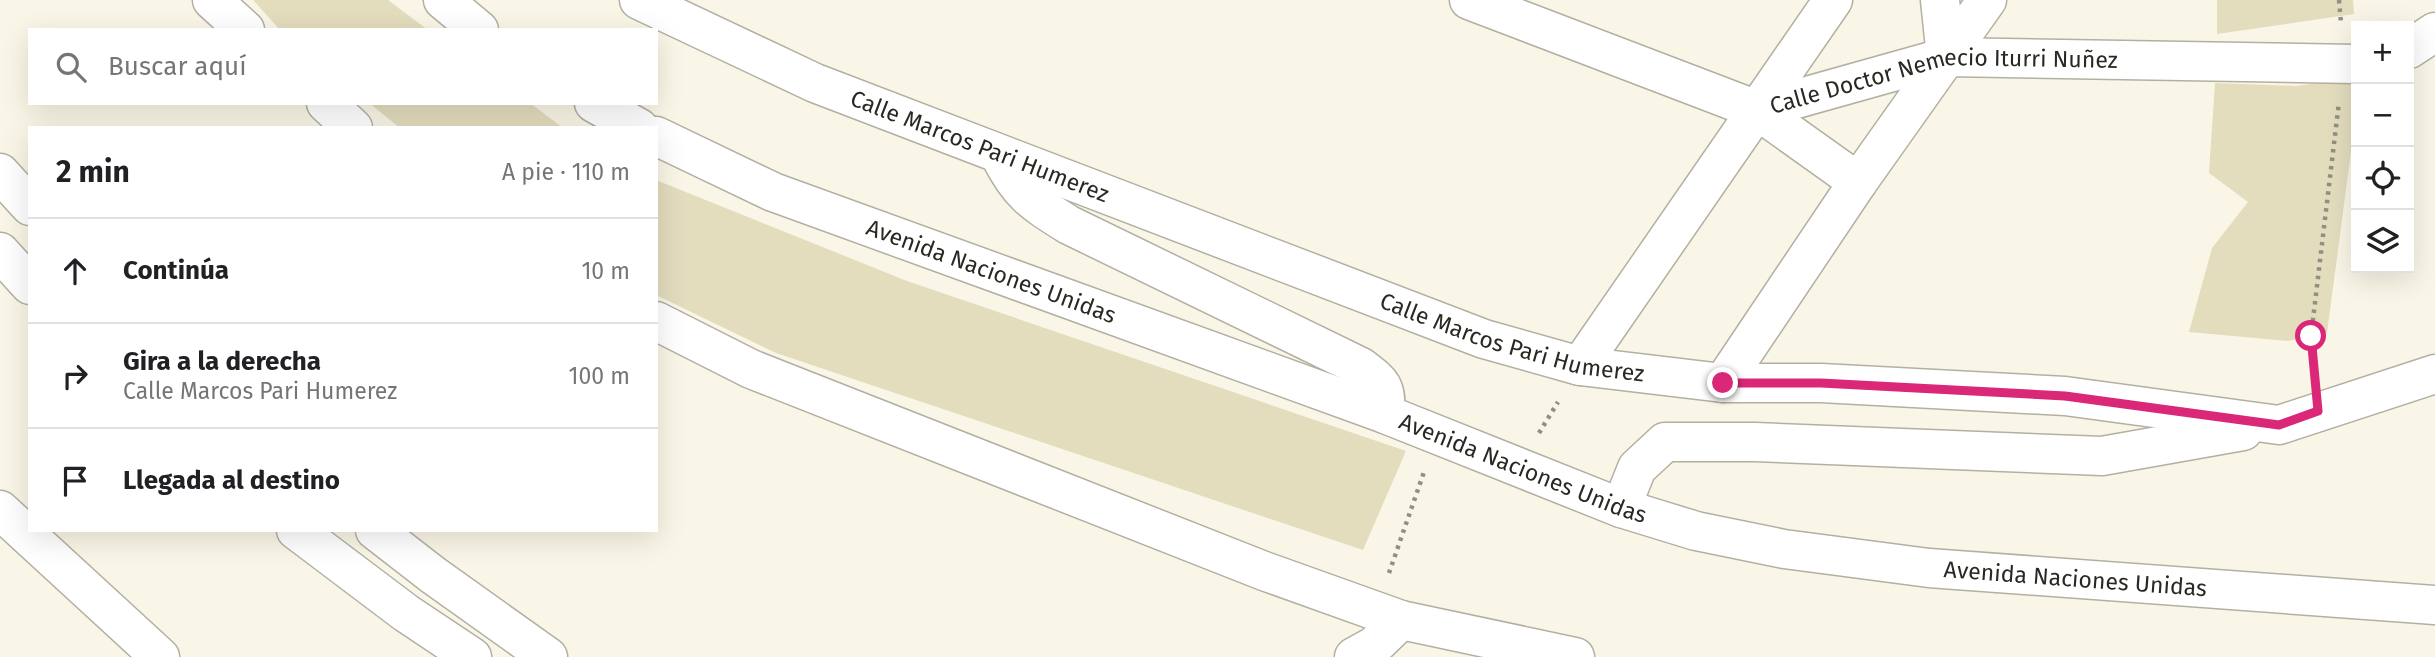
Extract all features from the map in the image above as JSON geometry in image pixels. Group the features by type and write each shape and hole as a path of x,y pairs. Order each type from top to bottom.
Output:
{"main road":[{"path":"212,0 243,28"},
{"path":"443,0 477,28"},
{"name":"Calle Marcos Pari Humerez","path":"639,0 815,83 1483,339 1580,366 1723,383 1821,383 2065,396 2279,425 2435,374"},
{"name":"Calle Doctor Nemecio Iturri Nuñez","path":"1469,0 1757,110 1946,57 2351,64"},
{"path":"1580,366 1833,0"},
{"path":"1940,0 1946,57"},
{"path":"1723,383 1858,182 1987,0"},
{"path":"2414,46 2435,32"},
{"path":"328,105 351,126"},
{"path":"598,105 635,126"},
{"path":"1757,110 1858,182"},
{"name":"Avenida Naciones Unidas","path":"658,137 772,192 1385,414 1621,508 1696,531 1784,549 1916,566 2435,606"},
{"path":"999,154 1013,183 1038,206 1069,225 1361,367 1382,383 1386,397 1385,414"},
{"path":"0,173 28,204"},
{"path":"0,253 28,283"},
{"path":"658,322 751,369 1264,571 1388,615 1575,657"},
{"path":"1621,508 1637,468 1665,442 1755,442 2102,456 2279,425"},
{"path":"0,510 160,657"},
{"path":"299,532 406,613 472,657"},
{"path":"378,532 548,657"},
{"path":"1354,657 1374,646 1388,615"}],"path":[{"path":"2339,0 2339,16 2351,52"},
{"path":"2318,411 2311,336 2342,80 2351,69"},
{"path":"1518,467 1580,366"},
{"path":"1388,615 1437,435"}],"shaded area":[{"path":"253,0 388,0 425,28 278,28"},
{"path":"2217,0 2353,0 2354,14 2217,34"},
{"path":"2351,78 2351,152 2327,333 2288,341 2189,332 2212,248 2248,202 2209,173 2215,83 2297,86"},
{"path":"371,105 533,105 560,126 398,126"},
{"path":"658,181 907,281 1406,451 1363,550 776,353 658,296"}],"route":[{"path":"1723,383 1821,383 2065,396 2279,425 2318,411 2311,336"}]}
